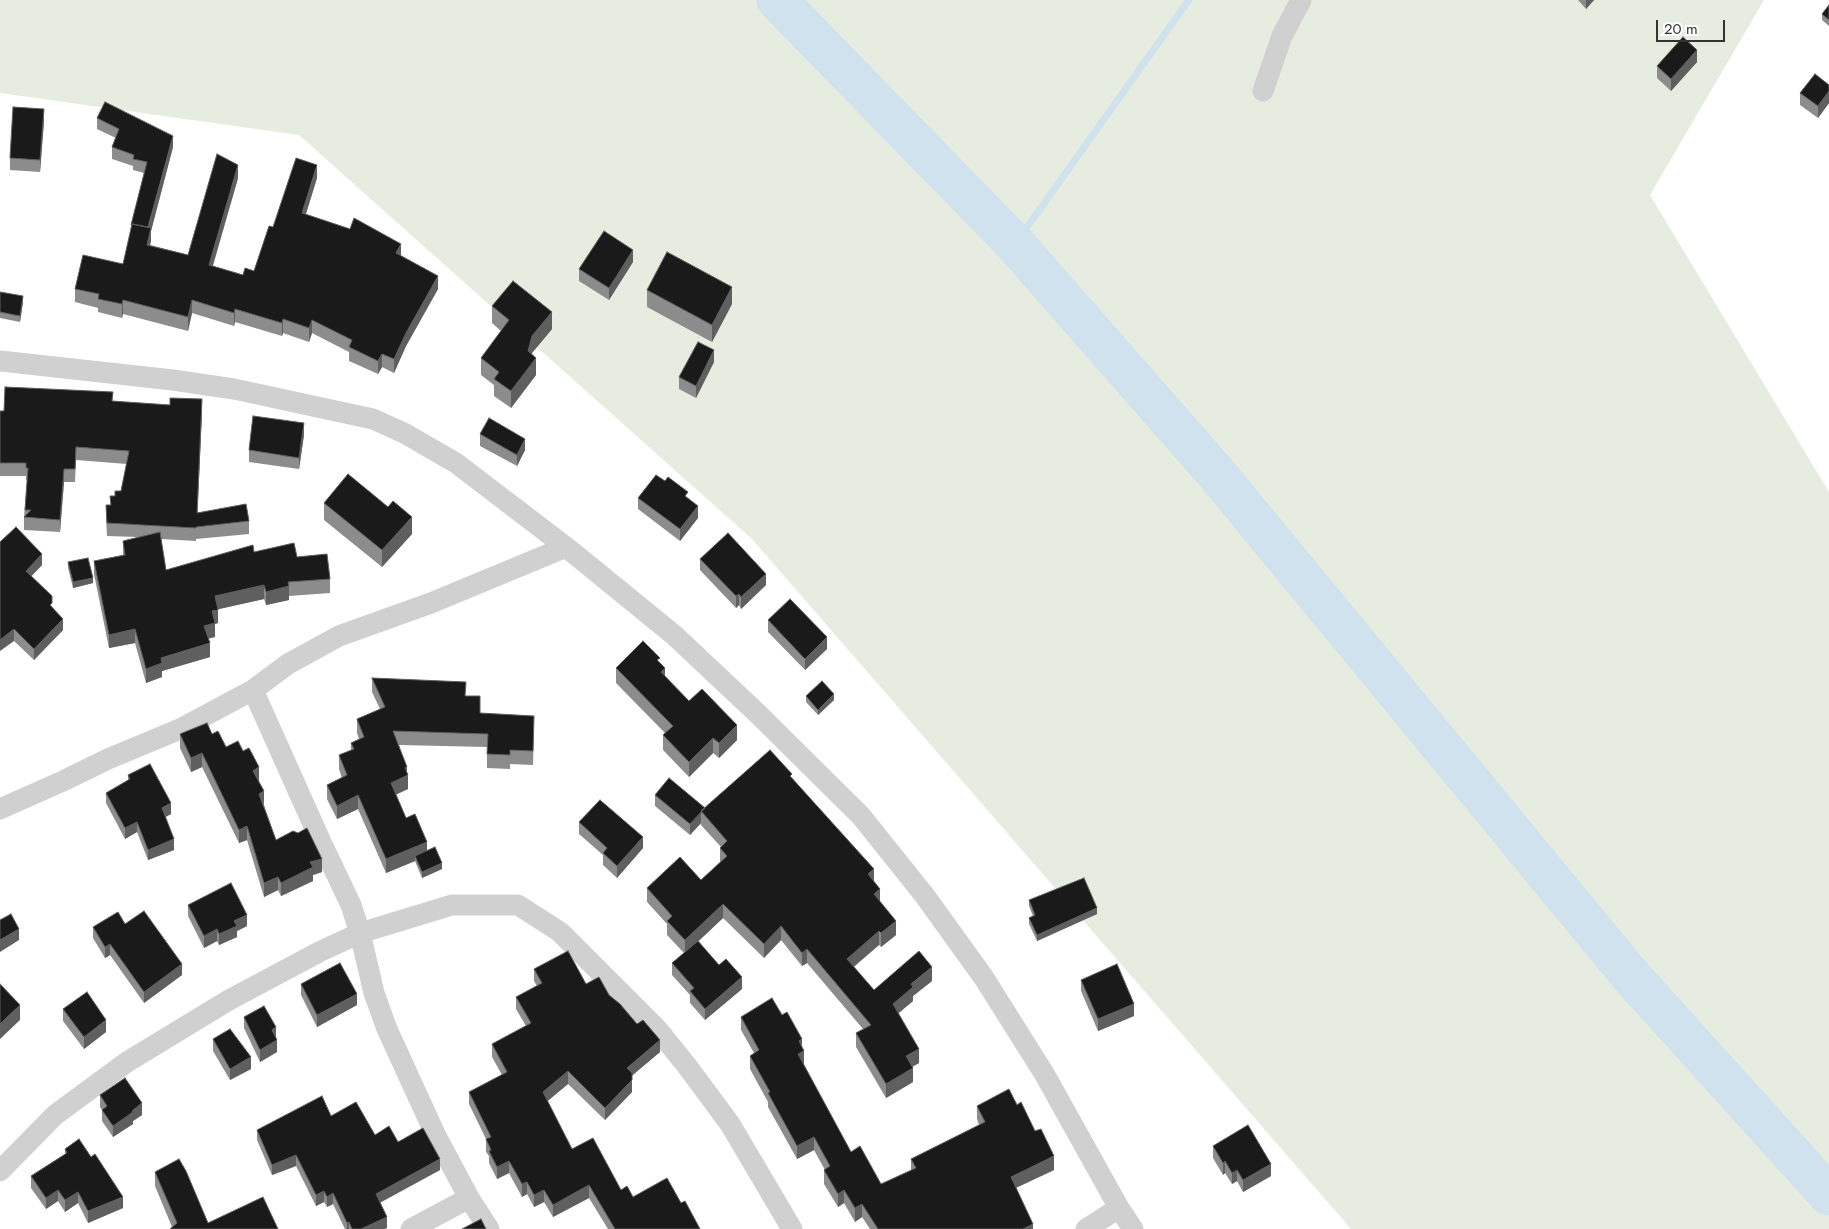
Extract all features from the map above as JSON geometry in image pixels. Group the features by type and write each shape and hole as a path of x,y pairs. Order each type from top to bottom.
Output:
{"street":[{"path":"1263,91 1282,36 1302,0"},
{"path":"0,361 173,380 225,388 373,419 404,433 456,463 566,547 674,636 757,713 861,816 925,896 984,978 1045,1075 1119,1208 1133,1229"},
{"path":"0,809 108,759 180,729 254,690 288,664 339,636 431,603 566,547"},
{"path":"254,690 352,905 374,993 388,1029 436,1136 469,1198 489,1229"},
{"path":"0,1171 55,1115 127,1062 229,1000 321,951 360,933 452,905 518,905 560,932 658,1030 730,1124 792,1229"},
{"path":"411,1229 469,1198"},
{"path":"1086,1229 1119,1208"}],"shaded area":[{"path":"0,0 1764,0 1650,195 1829,492 1829,1229 1351,1229 752,539 299,135 0,93"}],"building":[{"path":"1829,5 1829,20 1822,14"},
{"path":"1683,37 1697,50 1671,79 1657,66"},
{"path":"1815,74 1829,85 1829,91 1818,106 1800,93"},
{"path":"105,102 173,136 148,227 131,225 147,162 133,159 134,155 112,147 119,129 97,118"},
{"path":"13,107 44,109 40,160 10,158"},
{"path":"217,154 238,165 209,265 243,275 245,268 254,271 269,226 273,227 296,158 317,165 302,213 350,229 354,218 401,244 396,253 438,276 406,333 394,359 382,354 378,361 349,347 352,340 312,320 309,328 283,319 282,323 235,309 234,313 192,300 188,317 123,300 122,304 98,299 99,294 75,289 83,255 123,264 132,224 151,228 147,245 188,255"},
{"path":"604,231 633,250 609,288 579,269"},
{"path":"667,252 732,287 712,325 647,290"},
{"path":"513,281 552,312 532,336 528,351 536,358 511,391 494,379 499,372 481,358 509,320 492,306"},
{"path":"0,292 23,296 20,316 0,312"},
{"path":"698,342 714,350 696,386 679,377"},
{"path":"5,387 113,392 112,401 170,405 170,398 202,399 197,513 246,504 249,521 196,528 107,523 106,505 111,505 110,496 115,496 115,491 121,491 129,451 76,447 75,469 64,469 60,520 24,517 31,510 25,510 28,468 26,468 26,463 0,463 0,411 4,411"},
{"path":"253,416 304,423 299,458 249,450"},
{"path":"489,418 525,439 517,455 480,434"},
{"path":"348,474 388,507 393,501 412,517 382,550 324,503"},
{"path":"656,475 665,481 668,477 688,492 685,496 698,506 680,529 638,498"},
{"path":"16,527 42,554 26,571 52,596 52,603 50,605 63,619 34,649 14,629 0,640 0,542"},
{"path":"160,532 166,570 253,545 254,552 294,543 297,557 327,554 330,579 288,582 289,586 266,592 264,585 215,596 218,610 212,611 215,623 204,626 210,643 161,658 162,663 146,669 135,629 109,635 94,561 125,555 123,541"},
{"path":"728,533 766,574 741,597 739,594 736,596 700,559"},
{"path":"88,558 93,578 73,582 68,562"},
{"path":"790,599 827,637 805,659 768,620"},
{"path":"643,641 660,658 657,660 665,668 661,672 689,701 702,689 737,725 719,743 713,738 689,762 663,735 673,726 616,668"},
{"path":"372,678 466,682 465,696 480,696 480,713 534,716 533,751 510,750 510,755 487,754 488,734 393,731 407,767 405,768 408,775 391,783 406,818 415,814 427,842 386,859 358,795 337,806 327,785 347,775 339,755 354,749 351,743 364,737 357,719 385,707"},
{"path":"822,681 834,694 818,710 806,696"},
{"path":"207,723 212,734 218,731 226,747 238,741 243,751 249,748 259,767 253,771 264,791 259,794 276,840 293,831 298,833 307,828 322,859 310,862 313,867 281,883 278,877 264,883 247,826 239,830 202,753 191,758 180,734"},
{"path":"770,750 792,774 790,776 874,869 868,874 880,889 874,894 896,921 881,933 879,931 847,959 874,990 919,951 932,967 911,984 913,987 893,1004 919,1049 906,1056 913,1068 886,1084 856,1033 871,1025 807,949 802,953 781,926 764,944 723,904 685,940 667,921 672,916 647,888 680,857 701,880 727,856 720,848 727,841 701,811"},
{"path":"150,764 171,803 162,808 174,839 148,850 137,822 125,828 106,793 130,779 128,775"},
{"path":"669,778 705,808 690,824 655,795"},
{"path":"600,800 643,837 617,866 603,853 607,848 579,822"},
{"path":"435,847 442,863 422,872 415,856"},
{"path":"1084,878 1097,908 1037,935 1029,918 1035,915 1029,900"},
{"path":"231,883 247,915 234,921 237,926 219,934 217,929 204,936 188,905"},
{"path":"144,911 182,964 144,992 110,944 105,947 93,927 118,912 125,924"},
{"path":"11,914 19,929 0,940 0,920"},
{"path":"698,941 719,965 726,959 742,977 705,1009 690,991 694,988 672,963"},
{"path":"568,951 586,984 599,977 609,995 620,1004 637,1024 643,1020 660,1040 627,1068 632,1073 632,1080 605,1108 568,1071 543,1092 572,1149 593,1138 621,1190 627,1186 633,1197 667,1178 681,1203 685,1201 700,1229 615,1229 589,1185 553,1205 544,1190 534,1195 527,1182 522,1184 509,1161 497,1167 489,1151 491,1150 486,1139 491,1137 469,1092 507,1072 492,1044 531,1023 516,997 542,983 534,969"},
{"path":"340,963 357,994 317,1015 301,984"},
{"path":"1117,964 1134,1004 1098,1019 1081,980"},
{"path":"0,984 20,1005 0,1024"},
{"path":"87,992 106,1020 84,1037 63,1009"},
{"path":"772,998 782,1015 787,1012 802,1039 799,1041 804,1051 798,1054 851,1152 860,1146 881,1184 916,1168 911,1159 985,1122 977,1106 1009,1089 1017,1105 1021,1102 1035,1131 1041,1129 1054,1156 1011,1177 1033,1224 1023,1229 878,1229 862,1204 855,1208 844,1190 838,1194 824,1170 830,1166 814,1137 797,1146 750,1056 759,1050 741,1017"},
{"path":"264,1006 276,1027 272,1030 277,1040 260,1050 244,1017"},
{"path":"230,1029 251,1057 230,1069 213,1039"},
{"path":"125,1078 142,1103 113,1126 102,1110 107,1106 100,1095"},
{"path":"322,1096 331,1116 356,1102 375,1135 389,1126 398,1142 423,1128 440,1159 376,1194 387,1217 361,1229 352,1229 349,1222 347,1223 333,1193 327,1197 324,1191 316,1195 296,1155 272,1165 257,1130"},
{"path":"1248,1125 1271,1164 1243,1180 1237,1170 1232,1173 1225,1161 1223,1163 1213,1146"},
{"path":"79,1139 91,1157 95,1154 123,1197 88,1211 78,1192 65,1200 58,1190 46,1198 31,1176 67,1153 65,1149"},
{"path":"179,1159 208,1223 263,1197 278,1229 170,1229 177,1223 155,1172"},
{"path":"481,1219 486,1229 462,1229"}],"waterway":[{"path":"777,0 1015,244 1216,473 1630,975 1829,1195"},
{"path":"1015,244 1189,0"}]}
